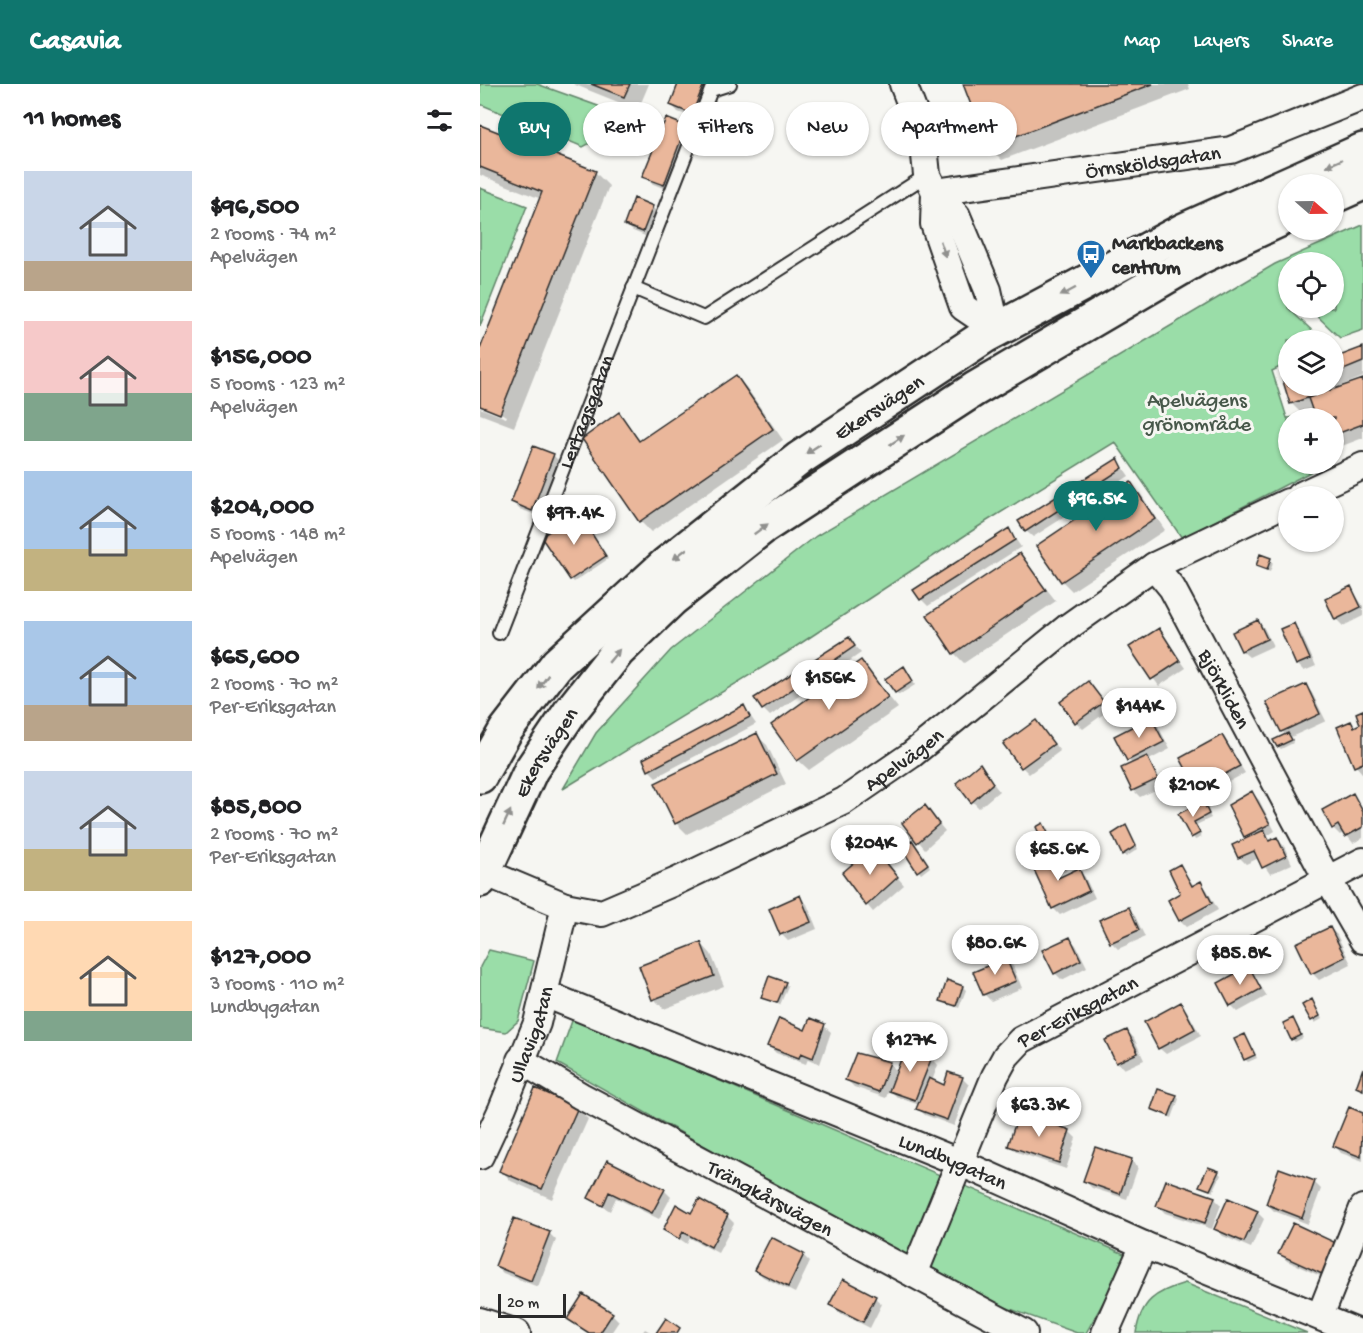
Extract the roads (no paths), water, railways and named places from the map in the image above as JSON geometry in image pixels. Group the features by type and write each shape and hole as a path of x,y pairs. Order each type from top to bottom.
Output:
{"main road":[{"name":"Ekersvägen","path":"481,874 531,770 570,712 618,651 672,599 763,527 1014,365 1200,257 1268,214 1305,176 1363,150"},
{"path":"1344,192 1363,183"},
{"name":"Ekersvägen","path":"480,776 506,730 557,664 665,565 800,458 996,330 1184,230 1268,214"},
{"path":"996,330 1014,365"}],"street":[{"path":"903,84 923,136 931,183 957,216 988,290 996,330"},
{"name":"Örnsköldsgatan","path":"931,183 1231,150 1363,97"},
{"path":"1320,486 1363,466"},
{"name":"Apelvägen","path":"481,874 565,906 602,914 679,880 844,801 911,755 1068,627 1154,566 1278,507"},
{"name":"Björkliden","path":"1154,566 1172,588 1363,940"},
{"name":"Per-Eriksgatan","path":"914,1274 995,1076 1006,1056 1022,1040 1363,861"},
{"name":"Ullavigatan","path":"480,1156 537,1023 565,906"},
{"name":"Lundbygatan","path":"545,994 961,1163 1144,1245 1359,1333"},
{"name":"Trängkårsvägen","path":"520,1060 581,1096 1024,1333"},
{"path":"1320,1316 1363,1208"},
{"path":"1104,1333 1144,1245"},
{"path":"480,1321 518,1333"}],"lane":[{"name":"Lertagsgatan","path":"499,633 711,90 730,84"},
{"path":"633,288 704,318 931,183"}],"place":[{"name":"Markbackens centrum","path":"1091,280"}],"park label":[{"name":"Apelvägens grönområde","path":"1197,411"}]}
